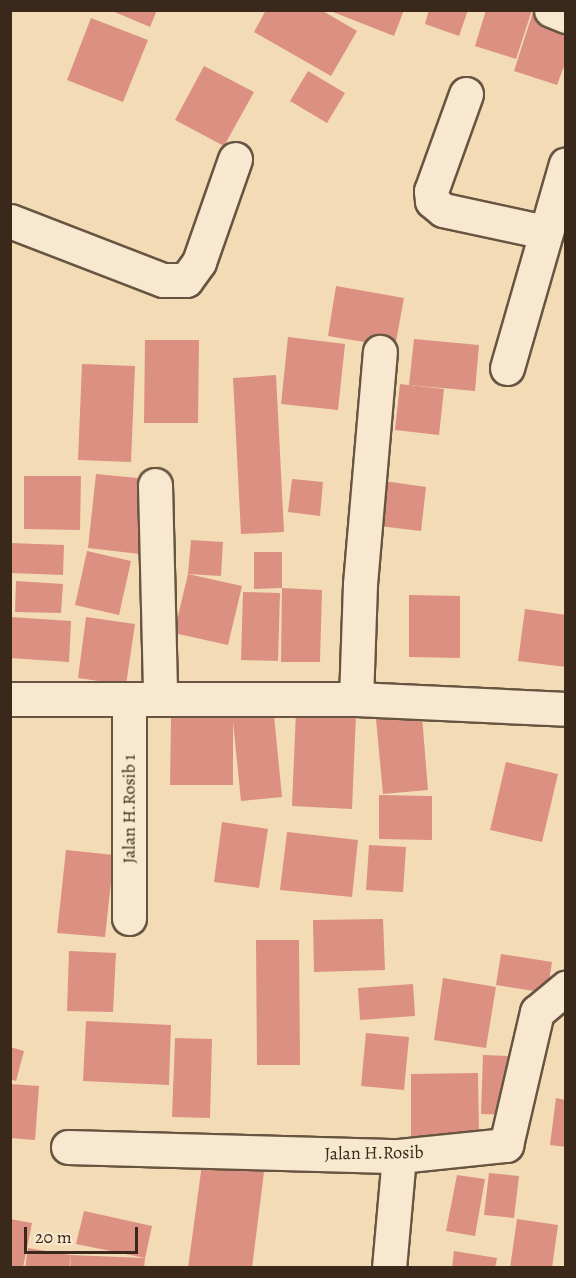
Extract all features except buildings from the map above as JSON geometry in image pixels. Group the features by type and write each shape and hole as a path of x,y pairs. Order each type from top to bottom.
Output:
{"street":[{"path":"551,10 566,16"},
{"path":"466,94 431,191 432,201 443,210 546,232"},
{"path":"10,221 163,280 186,280 199,262 235,159"},
{"path":"507,368 566,164"},
{"path":"356,699 360,584 380,352"},
{"name":"Jalan H.Rosib 1","path":"129,918 145,698 156,485"},
{"path":"10,699 356,699 566,709"},
{"name":"Jalan H.Rosib","path":"68,1147 399,1156 506,1145 537,1012 566,988"},
{"path":"389,1268 399,1156"}]}
